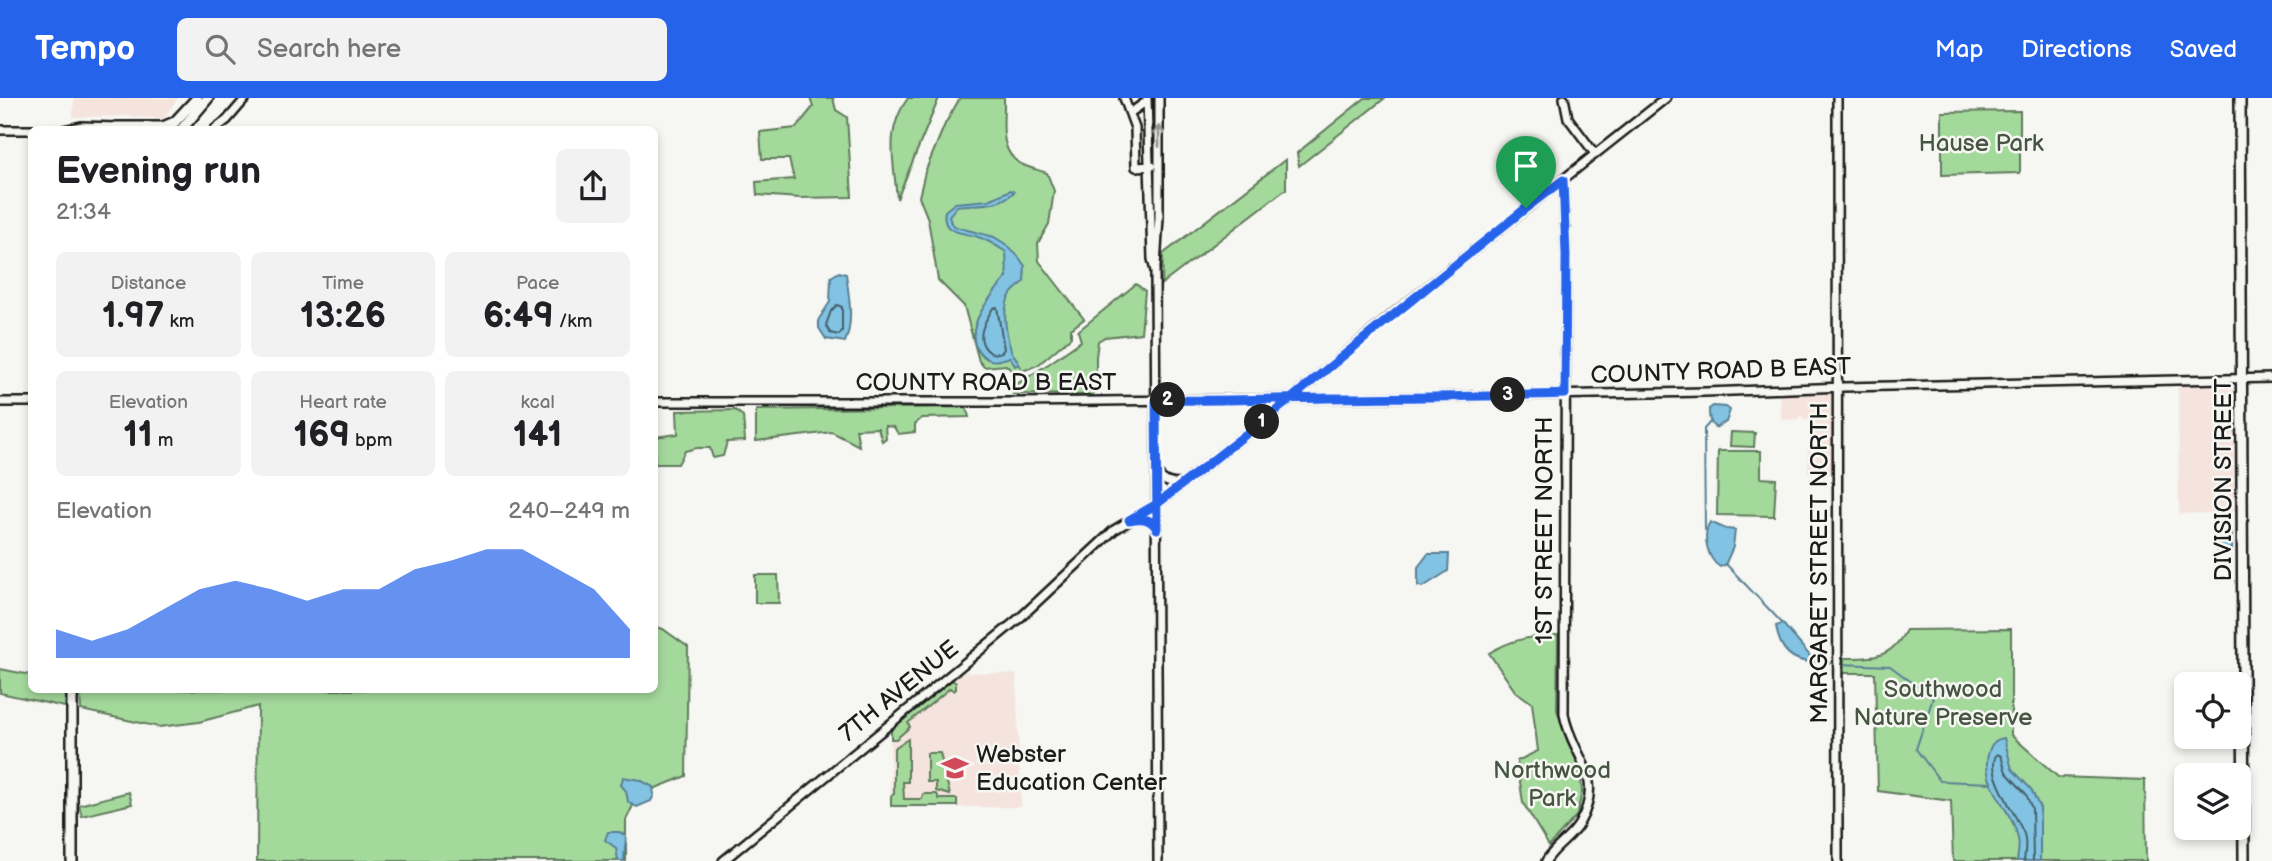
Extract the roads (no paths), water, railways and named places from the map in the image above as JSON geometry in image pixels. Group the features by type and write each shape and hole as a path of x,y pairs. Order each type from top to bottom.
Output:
{"main road":[{"path":"181,126 197,98"},
{"path":"181,126 208,98"},
{"name":"DIVISION STREET","path":"2240,98 2244,861"},
{"path":"72,693 72,861"}],"street":[{"path":"220,126 246,98"},
{"path":"1124,98 1136,136 1136,167 1155,166"},
{"path":"1155,166 1159,98"},
{"path":"1564,98 1571,123 1595,155"},
{"name":"7TH AVENUE","path":"723,861 1022,616 1095,547 1129,520 1157,504 1292,398 1388,318 1666,98"},
{"name":"MARGARET STREET NORTH","path":"1837,98 1839,861"},
{"path":"1130,113 1147,99"},
{"path":"1147,99 1155,166 1158,259 1155,271 1157,861"},
{"path":"225,126 227,120"},
{"path":"0,130 28,130"},
{"name":"1ST STREET NORTH","path":"1546,861 1578,826 1586,808 1589,790 1588,770 1563,714 1566,255 1563,180"},
{"name":"COUNTY ROAD B EAST","path":"658,402 1156,400 1565,394 2272,378"},
{"path":"0,402 28,402"},
{"path":"1157,472 1165,482 1182,484"},
{"path":"1129,520 1142,518 1154,524 1157,529"}],"water":[{"path":"1011,190 1014,192 1001,201 957,206 949,216 956,227 994,237 1004,243 1025,266 1024,282 1011,294 1005,314 1009,344 1019,364 1015,366 1010,357 994,361 987,359 975,344 974,334 980,313 1007,277 1006,252 983,239 952,230 944,218 945,211 955,203 989,200"},
{"path":"839,272 846,274 849,300 850,317 845,342 826,339 819,328 819,319 830,302 831,277"},
{"path":"1713,406 1730,410 1726,422 1715,428 1709,414 1709,409"},
{"path":"2216,520 2219,540 2230,536 2232,529 2232,549 2225,552 2218,552 2213,546 2213,522"},
{"path":"1710,522 1735,530 1733,547 1725,565 1720,567 1707,546 1706,533"},
{"path":"1428,554 1449,554 1448,571 1423,587 1418,586 1418,567"},
{"path":"1783,624 1813,662 1792,656 1783,647 1776,626"},
{"path":"2004,738 2012,769 2031,789 2040,808 2040,861 2017,861 2019,844 2015,828 1988,774 1990,748 1994,742"},
{"path":"623,777 640,780 653,787 654,795 651,801 637,807 628,802 626,791 621,785"},
{"path":"608,832 619,832 626,836 624,861 618,861 616,848 605,840"}],"waterway":[{"path":"1705,530 1704,429 1711,421"},
{"path":"1726,564 1783,624"},
{"path":"1813,662 1834,663"},
{"path":"1840,664 1890,666 1933,698 1916,749 1940,781 1992,783"}],"place":[{"name":"Webster Education Center","path":"955,768"}],"park label":[{"name":"Hause Park","path":"1981,143"},
{"name":"Southwood Nature Preserve","path":"1943,703"},
{"name":"Northwood Park","path":"1552,784"}]}
